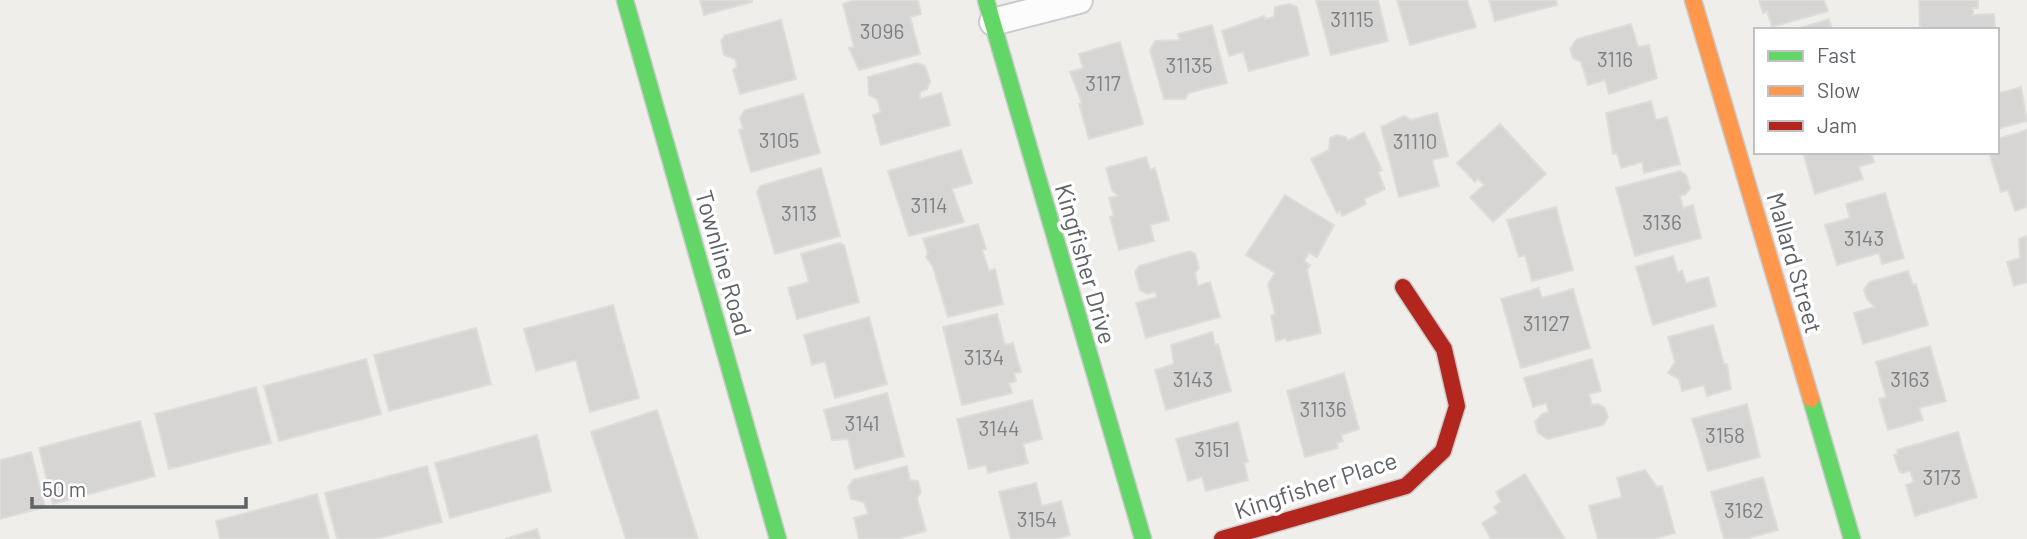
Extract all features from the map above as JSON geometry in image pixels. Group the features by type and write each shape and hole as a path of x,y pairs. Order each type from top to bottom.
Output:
{"street":[{"name":"Townline Road","path":"625,0 778,539"},
{"path":"990,11 1079,0"},
{"name":"Mallard Street","path":"1693,0 1852,539"},
{"name":"Kingfisher Drive","path":"990,11 1143,539"},
{"name":"Kingfisher Place","path":"1222,539 1406,486 1443,451 1457,406 1444,349 1403,287"}],"building":[{"path":"700,0 752,0 752,2 704,15"},
{"path":"855,0 918,0 921,14 910,17 920,54 859,70 849,48 854,47 843,4"},
{"path":"1316,0 1378,0 1388,41 1331,55"},
{"path":"1397,0 1467,0 1476,27 1410,45"},
{"path":"1489,0 1556,0 1557,5 1495,21"},
{"path":"1759,0 1824,0 1828,11 1772,27 1767,11 1763,13"},
{"path":"1919,0 1978,0 1978,8 1973,8 1973,15 1994,14 1995,28 1920,28"},
{"path":"1289,4 1297,7 1309,55 1249,71 1243,52 1229,56 1222,31 1264,16 1265,19 1274,17 1275,7"},
{"path":"1829,19 1831,28 1800,28"},
{"path":"781,20 796,79 740,94 733,70 737,67 735,59 724,55 721,41 725,35"},
{"path":"1631,24 1638,47 1649,45 1657,78 1609,94 1605,80 1588,85 1581,62 1573,58 1570,49 1577,39"},
{"path":"1212,25 1227,83 1188,93 1185,99 1164,99 1150,50 1155,41 1180,40 1178,34"},
{"path":"1120,42 1143,124 1089,139 1079,104 1082,103 1070,72 1083,68 1079,54"},
{"path":"917,63 925,66 930,81 927,89 920,92 920,99 941,93 950,125 881,145 873,115 881,112 877,99 869,95 868,77"},
{"path":"2021,87 2027,121 1999,128 1999,90 2000,93"},
{"path":"803,94 820,153 751,172 739,130 743,129 740,118 745,110"},
{"path":"1651,101 1656,120 1667,117 1680,164 1644,173 1642,162 1621,168 1617,153 1613,154 1606,113"},
{"path":"1437,113 1448,156 1432,160 1439,186 1399,197 1381,127 1404,116 1411,120"},
{"path":"1500,124 1546,174 1493,222 1470,197 1484,185 1478,178 1475,182 1457,163"},
{"path":"2027,130 2027,207 2015,211 2008,190 2001,192 1990,154 1999,154 1999,138"},
{"path":"1364,132 1382,170 1378,172 1385,189 1364,199 1366,204 1342,216 1340,211 1337,213 1311,159 1329,150 1330,138 1337,135 1346,137 1347,141"},
{"path":"961,150 972,183 952,189 964,222 909,236 888,171"},
{"path":"1804,154 1872,154 1874,162 1859,167 1863,179 1815,194"},
{"path":"1146,157 1150,170 1155,168 1169,220 1150,225 1154,241 1119,250 1110,217 1114,216 1109,198 1118,196 1112,190 1106,168"},
{"path":"821,168 840,236 775,254 757,192 760,186"},
{"path":"1680,171 1686,175 1690,188 1686,194 1680,196 1683,208 1693,205 1701,238 1635,256 1616,188"},
{"path":"1885,193 1904,258 1882,264 1879,253 1837,265 1825,225 1850,218 1846,204"},
{"path":"1285,195 1334,225 1317,257 1309,253 1304,261 1310,265 1307,270 1321,333 1276,341 1271,316 1275,314 1268,284 1275,273 1246,255"},
{"path":"1556,207 1573,270 1532,281 1525,255 1519,257 1507,220"},
{"path":"978,224 986,249 982,250 989,271 995,269 1003,304 948,317 933,267 926,257 928,253 923,239"},
{"path":"2027,236 2027,282 2014,286 2007,262 2020,258 2019,239"},
{"path":"839,243 844,245 859,302 797,319 788,288 809,282 801,254"},
{"path":"1190,251 1195,254 1199,268 1195,273 1198,286 1210,282 1220,317 1146,338 1136,303 1157,297 1155,292 1147,294 1140,290 1135,272 1139,266"},
{"path":"1673,256 1678,273 1682,271 1686,283 1708,277 1716,306 1653,325 1636,267"},
{"path":"1908,271 1913,285 1916,284 1928,325 1863,344 1854,313 1875,307 1867,299 1864,290 1869,282"},
{"path":"1539,288 1542,298 1573,289 1590,348 1521,368 1501,299"},
{"path":"613,305 639,398 590,412 576,360 536,371 524,329"},
{"path":"997,314 1005,345 1013,343 1021,372 1014,373 1016,381 1009,383 1012,393 962,405 943,327"},
{"path":"869,317 887,384 835,398 825,361 812,365 804,335"},
{"path":"1713,325 1724,364 1727,364 1731,389 1707,396 1704,385 1682,391 1679,379 1668,373 1675,362 1668,337"},
{"path":"476,328 491,384 389,411 374,355"},
{"path":"1212,332 1231,391 1166,410 1155,370 1174,364 1171,345"},
{"path":"1930,346 1946,401 1919,408 1923,420 1888,430 1879,399 1886,397 1876,362"},
{"path":"366,359 381,414 279,441 264,386"},
{"path":"1592,359 1601,391 1589,394 1592,405 1598,404 1605,408 1608,417 1603,425 1548,439 1538,433 1535,422 1542,414 1549,412 1546,403 1533,407 1524,378"},
{"path":"1344,373 1359,429 1341,435 1343,441 1337,443 1338,448 1305,457 1287,391"},
{"path":"256,387 271,443 169,469 155,414"},
{"path":"887,393 904,456 855,469 848,439 832,440 824,410"},
{"path":"1032,400 1042,439 1023,444 1028,463 988,473 986,465 969,469 957,419"},
{"path":"1747,404 1760,457 1708,471 1692,419"},
{"path":"657,410 698,539 626,539 591,432"},
{"path":"140,421 155,476 53,504 39,448"},
{"path":"1238,422 1248,462 1244,463 1248,480 1206,491 1202,477 1188,481 1176,439"},
{"path":"1958,432 1977,497 1915,516 1906,485 1914,482 1910,471 1899,471 1894,455 1898,454 1897,450"},
{"path":"537,435 551,491 450,518 435,463"},
{"path":"31,452 45,507 0,519 0,460"},
{"path":"427,466 442,522 375,539 337,539 325,493"},
{"path":"907,466 910,480 918,481 921,492 917,498 926,531 896,539 859,539 854,518 868,514 864,502 851,499 848,487 853,480"},
{"path":"1645,470 1657,487 1662,486 1675,533 1654,539 1598,539 1589,506 1622,497 1617,478"},
{"path":"1525,474 1565,539 1491,539 1482,523 1498,513 1494,507 1501,502 1496,492"},
{"path":"1763,477 1778,530 1745,539 1724,539 1711,492"},
{"path":"1036,483 1042,506 1061,501 1070,535 1055,539 1011,539 999,492"},
{"path":"317,494 329,539 220,539 216,521"},
{"path":"537,529 540,539 505,539"}],"traffic: fast":[{"path":"625,0 778,539"},
{"path":"986,0 1143,539"},
{"path":"1811,399 1852,539"}],"traffic: slow":[{"path":"1693,0 1811,399"}],"traffic: jam":[{"path":"1222,539 1406,486 1443,451 1457,406 1444,349 1403,287"}]}
